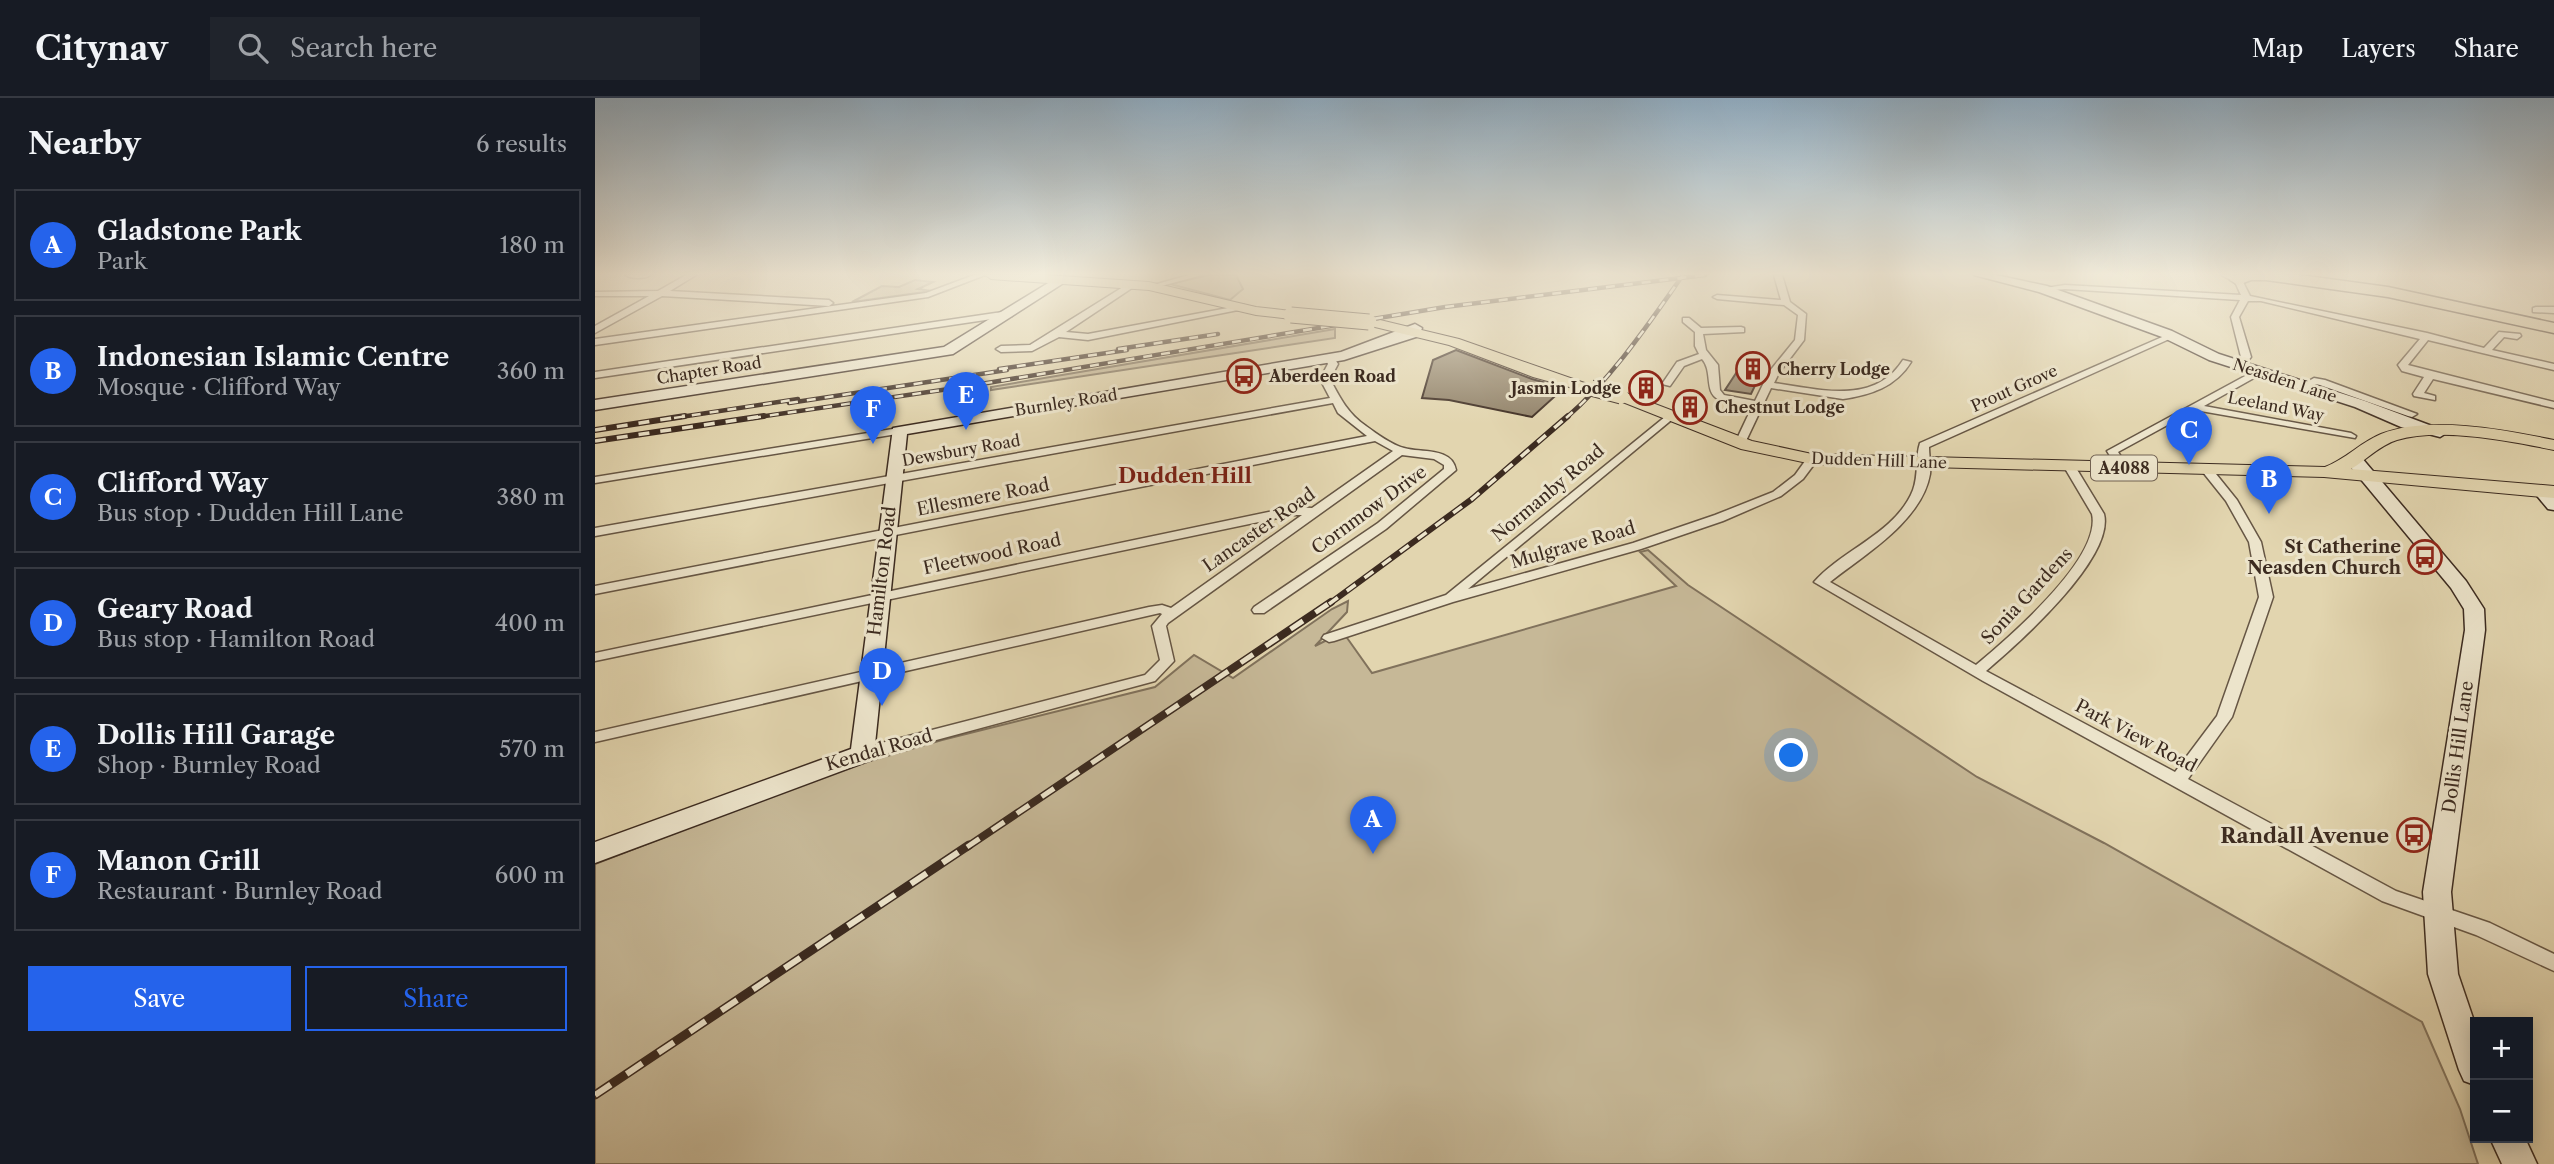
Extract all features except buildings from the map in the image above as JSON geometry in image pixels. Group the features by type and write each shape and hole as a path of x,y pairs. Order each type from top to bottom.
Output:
{"main road":[{"name":"Dudden Hill Lane","path":"1354,325 1454,342"},
{"name":"Dudden Hill Lane","path":"1395,331 1438,334 1539,374 1621,396 1740,443 1812,459 2208,471 2324,472 2361,469 2447,482"},
{"path":"2361,469 2370,449 2388,437 2405,433 2442,433 2554,443"},
{"name":"A4088","path":"2370,449 2378,461 2394,470 2447,482 2550,496"}],"street":[{"path":"595,342 717,325"},
{"path":"595,375 936,325"},
{"name":"Chapter Road","path":"595,405 948,351 991,325"},
{"path":"1001,349 1025,350 1045,342 1071,325"},
{"path":"1057,334 1088,337 1156,325"},
{"path":"1692,325 1699,331 1741,330"},
{"path":"1740,443 1768,385 1799,340 1801,325"},
{"name":"Neasden Lane","path":"2141,325 2239,366 2442,433"},
{"path":"2237,325 2246,357 2239,366"},
{"path":"2372,325 2554,367"},
{"name":"Burnley Road","path":"595,480 1330,358 1370,347 1395,331"},
{"path":"1699,331 1698,346 1703,356 1713,365 1715,391 1721,397 1758,405"},
{"path":"2486,351 2502,334 2517,336"},
{"name":"Prout Grove","path":"1924,462 1924,445 2172,336"},
{"path":"2427,337 2403,365 2405,369 2554,405"},
{"path":"1667,384 1688,358 1703,356"},
{"path":"1330,358 1333,364 1325,379 1333,400 1352,420 1400,451"},
{"path":"1768,385 1843,396 1895,379 1901,374 1906,362"},
{"path":"2122,467 2112,451 2258,372"},
{"path":"2430,375 2418,394 2431,398"},
{"path":"2305,386 2314,381 2322,382 2412,414"},
{"name":"Dewsbury Road","path":"595,532 1333,400"},
{"name":"Leeland Way","path":"2195,407 2351,436"},
{"name":"Normanby Road","path":"1448,599 1671,415"},
{"path":"2388,437 2400,430 2393,418"},
{"name":"Hamilton Road","path":"862,754 899,431"},
{"name":"Ellesmere Road","path":"595,590 1382,440"},
{"name":"Lancaster Road","path":"1171,613 1400,451"},
{"name":"Cornmow Drive","path":"1259,610 1382,526 1450,470 1449,464 1437,456 1400,451"},
{"name":"Mulgrave Road","path":"1329,638 1448,599 1637,546 1719,519 1777,494 1800,477 1812,459"},
{"name":"Park View Road","path":"1924,462 1924,474 1918,493 1900,520 1821,582 1977,671 2389,896 2439,914"},
{"name":"Sonia Gardens","path":"1977,671 2005,649 2045,607 2093,550 2100,535 2100,518 2069,465"},
{"name":"Dollis Hill Lane","path":"2361,469 2438,558 2474,609 2475,630 2437,892 2444,974 2470,1055"},
{"path":"2178,780 2224,717 2266,597 2255,542 2231,500 2208,471"},
{"name":"Fleetwood Road","path":"595,657 1292,511 1315,512"},
{"path":"595,737 1149,611 1162,609 1171,613"},
{"name":"Kendal Road","path":"595,853 862,754 1141,682 1166,664 1159,626 1171,613"},
{"path":"2439,914 2483,929 2554,963"},
{"path":"2510,1143 2520,1164"}],"shaded area":[{"path":"1335,329 1335,338 991,390 991,387"},
{"path":"1648,550 1688,585 1977,777 2104,843 2422,1022 2460,1109 2478,1164 595,1164 595,864 836,771 942,740 1155,687 1194,655 1233,678 1332,609 1348,601 1347,612 1315,646 1345,635 1372,673 1676,586 1640,552"}],"railway":[{"path":"752,418 969,386 1338,325"},
{"path":"1566,418 1599,386 1648,325"},
{"path":"1118,349 1218,334"},
{"path":"999,369 1127,350"},
{"path":"789,403 1007,370"},
{"path":"674,418 798,399"},
{"path":"595,430 685,416"},
{"path":"595,441 764,416"},
{"path":"1329,604 1472,499 1568,416"},
{"path":"967,847 1331,602"},
{"path":"595,1095 969,845"}],"place":[{"name":"Cherry Lodge","path":"1753,369"},
{"name":"Aberdeen Road","path":"1244,376"},
{"name":"Jasmin Lodge","path":"1646,388"},
{"name":"Chestnut Lodge","path":"1690,407"},
{"name":"Dollis Hill Garage","path":"966,430"},
{"name":"Manon Grill","path":"873,444"},
{"name":"Clifford Way","path":"2189,465"},
{"name":"Indonesian Islamic Centre","path":"2269,514"},
{"name":"St Catherine Neasden Church","path":"2425,557"},
{"name":"Geary Road","path":"882,706"},
{"name":"Randall Avenue","path":"2414,835"},
{"name":"Gladstone Park","path":"1373,854"}],"district":[{"name":"Dudden Hill","path":"1185,475"}]}
